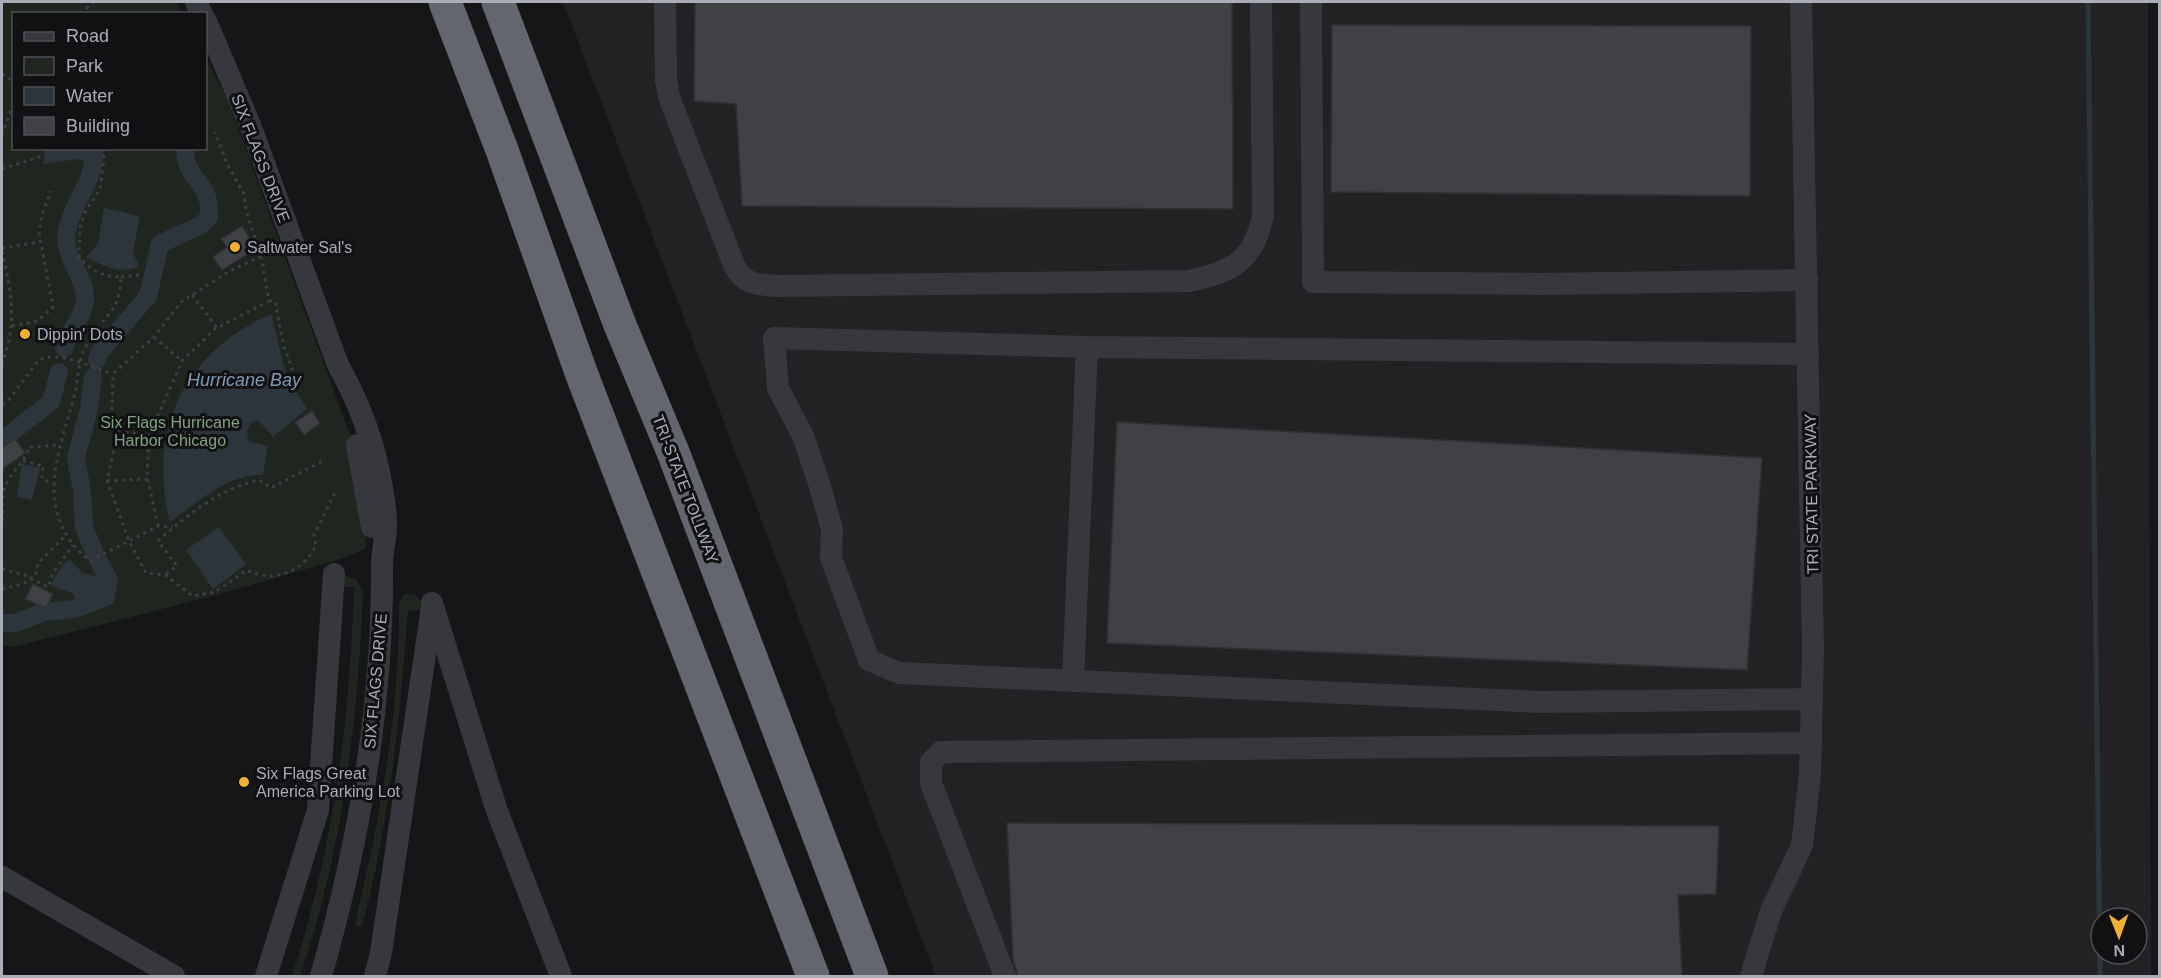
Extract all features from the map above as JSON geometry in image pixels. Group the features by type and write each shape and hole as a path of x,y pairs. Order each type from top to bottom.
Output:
{"highway":[{"path":"445,2 502,150 582,375 813,976"},
{"name":"TRI-STATE TOLLWAY","path":"498,2 620,325 673,452 872,976"},
{"path":"798,939 801,976"}],"street":[{"path":"665,2 666,80 669,97 734,265 740,277 750,284 777,286 1189,281 1215,276 1234,266 1250,252 1259,234 1263,215 1261,2"},
{"path":"1311,2 1313,282 1553,284 1807,280"},
{"name":"TRI STATE PARKWAY","path":"1751,976 1771,911 1802,845 1811,743 1808,354 1801,2"},
{"name":"SIX FLAGS DRIVE","path":"207,23 250,125 338,365 339,384 359,451 371,526 382,560 378,680 366,768 352,858 321,976"},
{"path":"1808,354 1088,347 774,338 778,388 803,436 816,474 832,529 831,558 869,660 899,673 1541,702 1812,699"},
{"path":"1073,681 1088,347"},
{"path":"266,976 318,810 334,574"},
{"path":"375,976 381,953 432,603 497,811 561,976"},
{"path":"1005,976 931,783 931,762 940,752 1811,743"},
{"path":"2,877 174,976"}],"path":[{"path":"2,135 12,105"},
{"path":"215,132 227,164 244,194 246,211 261,256 269,301"},
{"path":"2,169 39,157 39,150"},
{"path":"105,150 100,190 86,210 80,227 79,257 89,268 105,276 140,275"},
{"path":"12,326 38,321 53,307 40,242 42,214 51,191"},
{"path":"2,363 12,326 13,307 2,250 40,242"},
{"path":"261,256 181,302 154,337 113,374 112,409 118,431 107,481 129,542 146,573 165,575 193,596 215,592 247,570 258,576 272,577 300,567 316,546 314,535 334,495 332,491"},
{"path":"121,277 117,306 90,339 79,363 75,394 59,445 54,500 66,535 90,561 158,526 173,527"},
{"path":"192,294 217,328"},
{"path":"158,526 147,478 149,436 182,361 217,328 269,301 275,301 284,347 297,381"},
{"path":"154,337 182,361"},
{"path":"2,404 39,360 58,358 113,374"},
{"path":"118,431 149,436"},
{"path":"2,521 4,490 12,472 23,462 29,447 59,445"},
{"path":"23,462 43,466 42,479 54,483"},
{"path":"165,575 177,567 158,541 173,527 237,485 259,480 271,488 302,471 313,469 321,462 324,465"},
{"path":"107,481 147,478"},
{"path":"2,589 23,584 36,575 38,563 66,535"},
{"path":"2,568 24,575 48,587 53,573 73,545"}],"shaded area":[{"path":"563,2 2148,2 2151,976 936,976"}],"green space":[{"name":"Six Flags Hurricane Harbor Chicago","path":"2,2 176,2 181,12 12,12 12,150 207,150 207,60 229,103 350,435 366,515 366,548 350,556 217,595 14,647 2,645"},
{"path":"342,575 357,580 363,592 352,738 337,835 315,930 300,976 292,976 318,881 337,784 348,686 354,587 343,587"},
{"path":"414,594 427,607 425,610 408,611 387,809 372,887 362,926 357,927 355,922 373,844 387,764 396,684 399,604 402,596"}],"water":[{"path":"45,150 95,150 92,177 82,160 43,164"},
{"path":"104,208 140,216 133,252 139,267 118,269 86,257 98,244"},
{"name":"Hurricane Bay","path":"271,314 286,375 307,409 273,437 258,420 251,422 247,432 249,442 268,446 263,475 250,476 226,484 202,498 170,522 164,488 164,456 169,426 179,398 195,372 215,350 241,330"},
{"path":"22,464 40,468 32,500 17,497"},
{"path":"219,527 246,564 213,589 186,550"},
{"path":"70,560 83,573 109,580 106,597 75,609 74,594 50,585 63,564"}],"building":[{"path":"695,2 1232,2 1233,209 742,206 736,104 694,101"},
{"path":"1332,25 1751,26 1750,196 1331,192"},
{"path":"242,226 256,249 222,270 213,257 227,247 221,239"},
{"path":"312,411 320,423 304,435 295,422"},
{"path":"1117,422 1762,458 1747,670 1107,643"},
{"path":"15,439 25,453 2,469 2,448"},
{"path":"33,584 53,594 46,608 25,599"},
{"path":"1007,823 1719,826 1716,894 1678,895 1682,976 1018,976 1013,959"}],"waterway":[{"path":"2088,2 2100,976"},
{"path":"64,348 85,303 84,288 70,257 66,240 67,231 91,172 95,150"},
{"path":"97,360 100,352 148,296 160,244 201,225 209,217 207,196 189,168 185,150"},
{"path":"2,440 51,402 59,372"},
{"path":"93,377 89,409 76,458 82,490 84,527 96,556"},
{"path":"2,623 15,623 44,612 75,609 106,597 109,580 98,560"}],"place":[{"name":"Saltwater Sal's","path":"235,247"},
{"name":"Dippin' Dots","path":"25,334"},
{"name":"Six Flags Great America Parking Lot","path":"244,782"}]}
